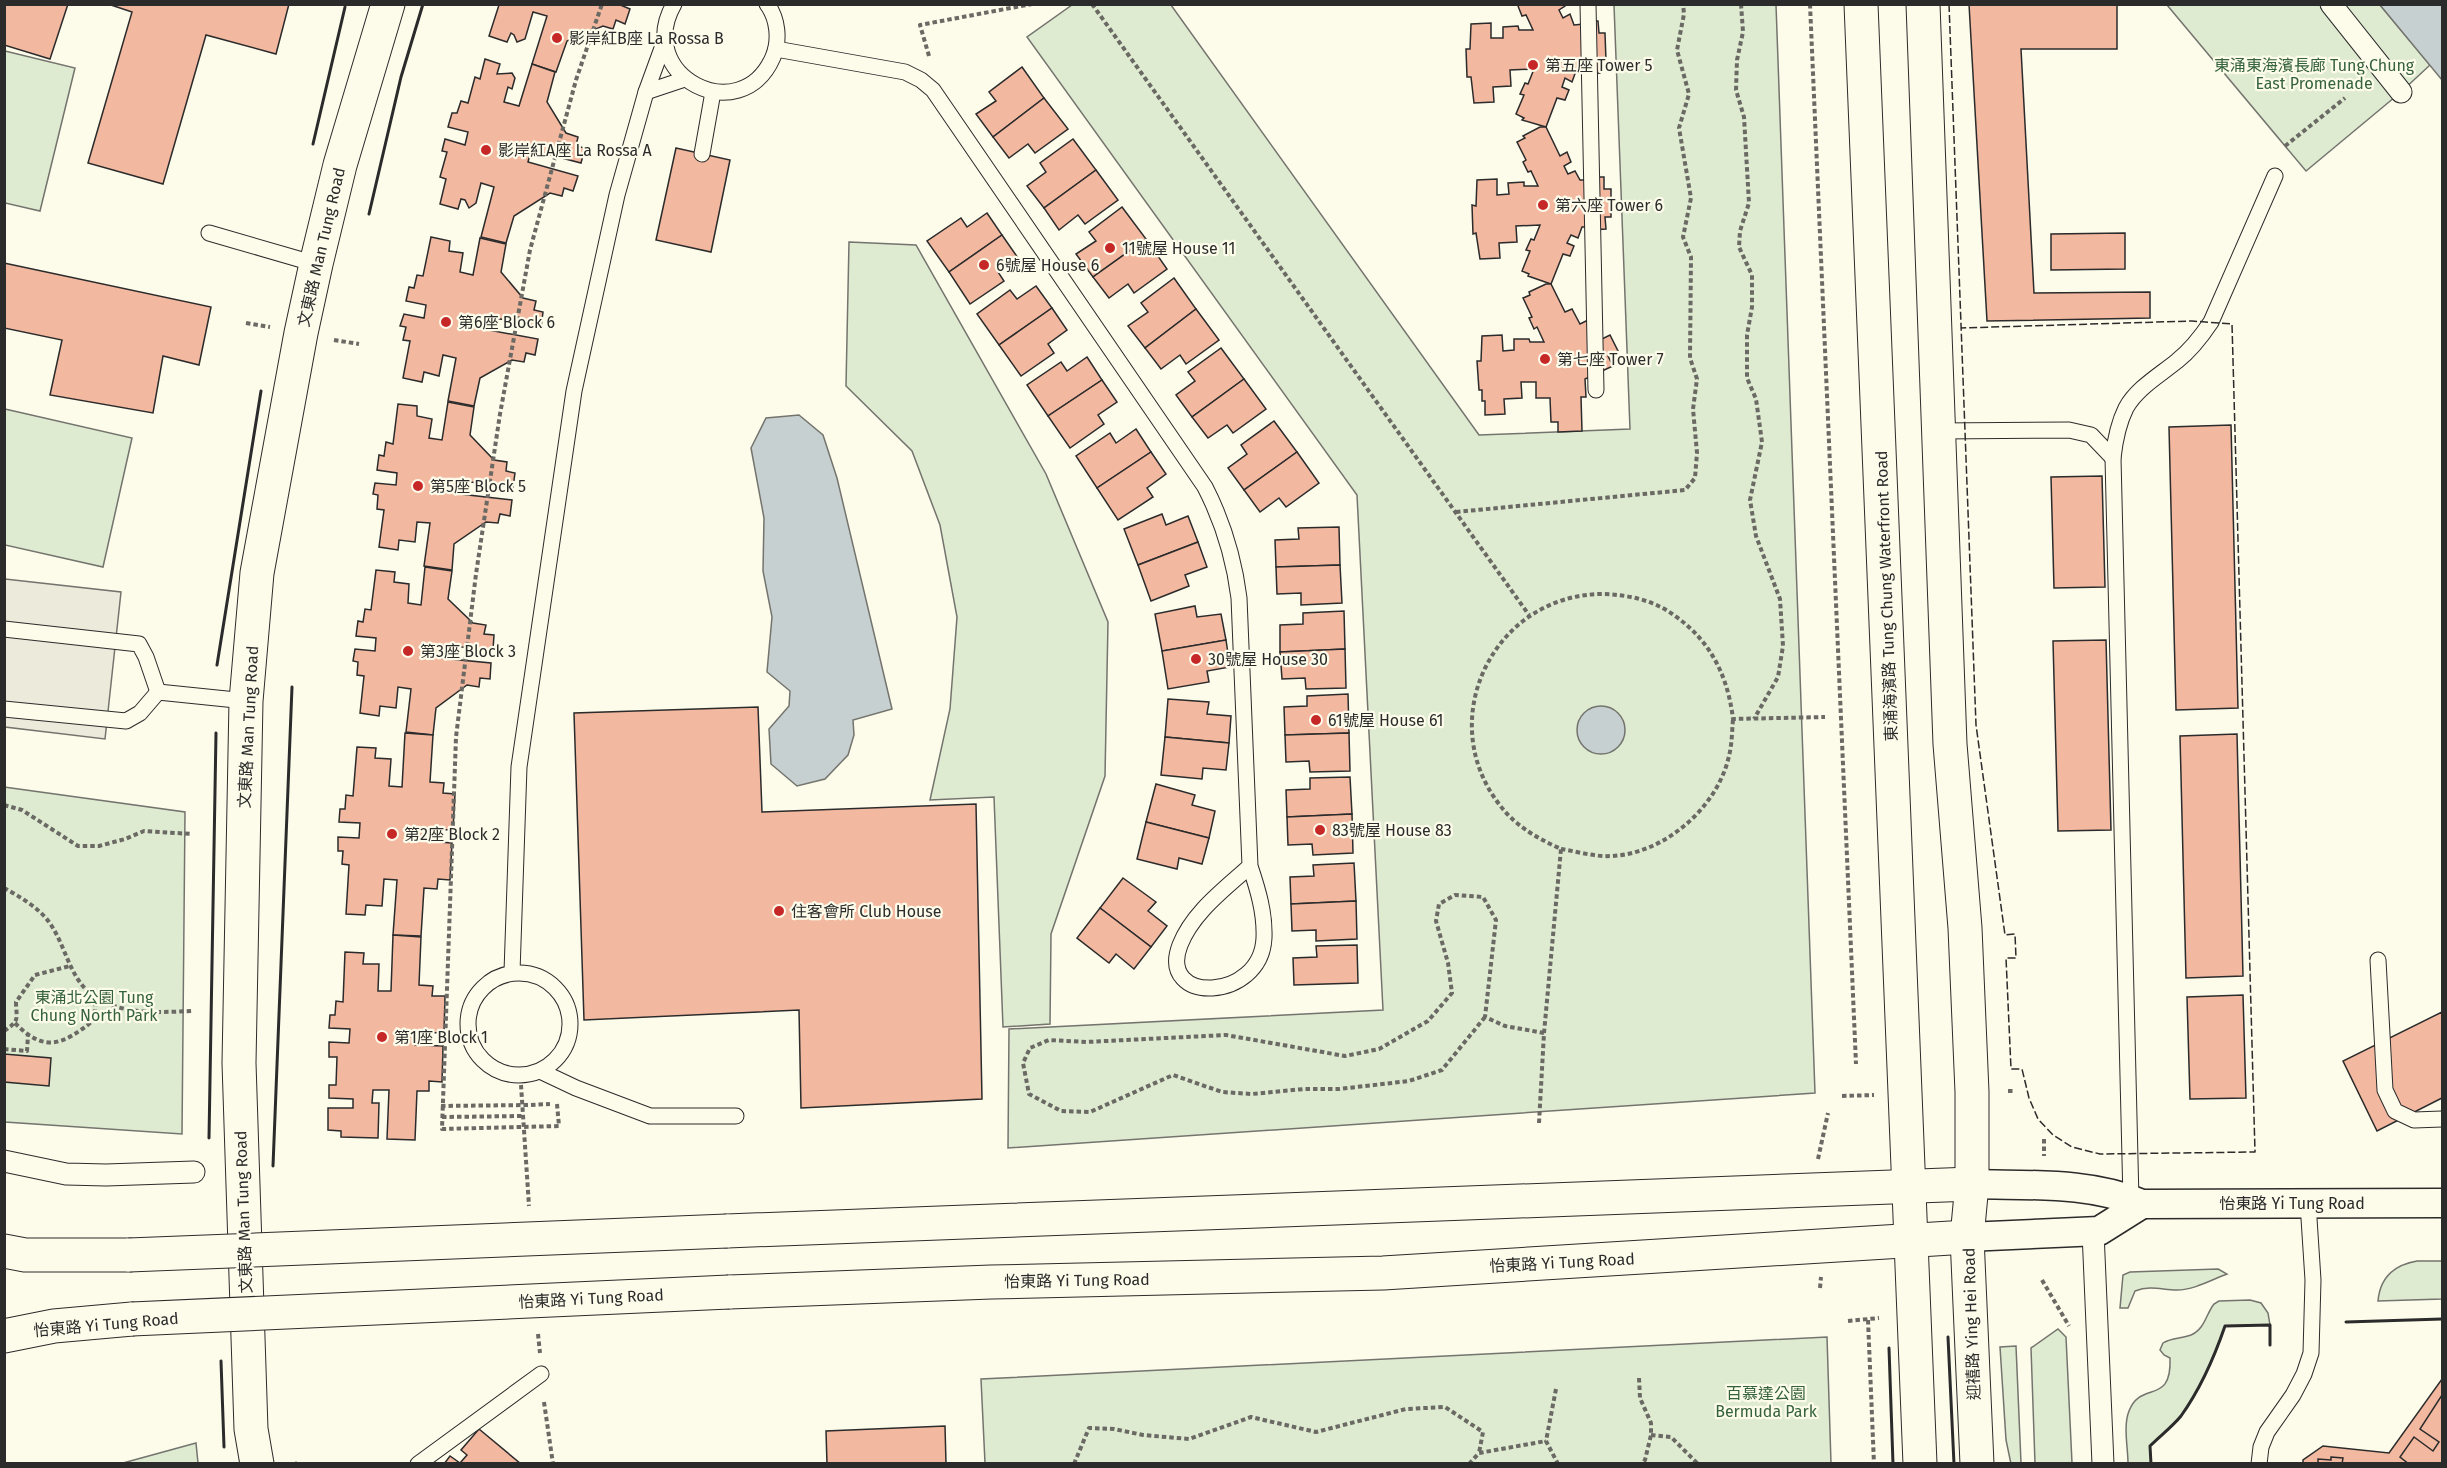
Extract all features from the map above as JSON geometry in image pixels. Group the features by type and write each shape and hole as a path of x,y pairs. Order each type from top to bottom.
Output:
{"main road":[{"name":"文東路 Man Tung Road","path":"257,1464 251,1429 238,1063 246,701 257,573 316,264 340,165 388,4"},
{"name":"東涌海濱路 Tung Chung Waterfront Road","path":"1861,4 1909,1187"},
{"path":"1923,4 1950,744 1965,928 1971,1061 1972,1184"},
{"name":"怡東路 Yi Tung Road","path":"4,1251 25,1255 129,1256 1972,1184"},
{"name":"迎禧路 Ying Hei Road","path":"1972,1184 1967,1237 1977,1464"},
{"path":"1909,1187 1920,1464"},
{"name":"怡東路 Yi Tung Road","path":"4,1336 54,1326 132,1319 991,1282 1383,1273 1967,1237"}],"street":[{"path":"2331,4 2401,92"},
{"path":"4,1161 66,1174 106,1176 194,1172"},
{"name":"怡東路 Yi Tung Road","path":"1972,1184 2044,1186 2100,1191 2137,1202 2442,1203"},
{"name":"怡東路 Yi Tung Road","path":"1967,1237 2099,1231 2137,1202"},
{"path":"2093,1232 2103,1464"}],"lane":[{"path":"665,40 675,68 685,79 698,87 713,92 729,92 745,87 759,78 770,64 776,49 778,29 772,10 767,4"},
{"path":"1588,4 1596,390"},
{"path":"512,972 519,767 574,391 617,195 646,92 665,40 666,23 674,5"},
{"path":"776,49 905,72 921,80 933,90 1205,487 1218,513 1231,550 1239,598 1250,866 1261,900 1264,940 1259,959 1247,975 1230,986 1215,989 1191,985 1182,977 1177,967 1181,943 1198,916 1250,866"},
{"path":"646,92 685,79"},
{"path":"702,154 713,92"},
{"path":"2137,1202 2113,458 2116,431 2127,407 2144,386 2197,342 2211,322 2275,176"},
{"path":"209,232 316,264"},
{"path":"1938,431 2069,430 2091,435 2113,458"},
{"path":"4,628 139,644 159,692"},
{"path":"159,692 246,701"},
{"path":"4,709 126,721 140,713 159,692"},
{"path":"2378,960 2385,1090 2395,1111 2414,1120 2442,1119"},
{"path":"512,972 528,972 544,978 557,988 566,1002 571,1017 570,1034 564,1050 540,1071 520,1076 504,1073 488,1065 476,1052 469,1036 468,1019 472,1002 482,988 496,977 512,972"},
{"path":"540,1071 576,1088 650,1116 736,1116"},
{"path":"2256,1463 2266,1432 2293,1395 2304,1374 2311,1353 2313,1280 2308,1203"},
{"path":"418,1464 541,1374"}],"path":[{"path":"441,1106 557,1103 559,1126 442,1129 441,1106 456,736 477,562 500,414 530,250 576,80 602,4"},
{"path":"941,102 920,25 1032,4"},
{"path":"1092,4 1529,615"},
{"path":"1455,512 1684,490 1695,478 1697,453 1693,409 1697,379 1690,358 1691,256 1683,237 1691,198 1679,128 1689,94 1677,50 1684,15 1683,4"},
{"path":"1741,4 1743,32 1737,60 1736,90 1744,117 1749,203 1740,231 1739,248 1752,275 1752,307 1747,335 1747,378 1756,399 1762,442 1750,500 1756,536 1780,599 1783,646 1778,677 1754,719"},
{"path":"1810,4 1857,1064"},
{"path":"2285,146 2345,98"},
{"path":"1583,594 1626,594 1663,607 1692,628 1716,658 1730,696 1733,719 1730,756 1721,779 1708,801 1678,832 1636,851 1603,856 1561,849 1536,838 1515,822 1499,805 1486,785 1474,751 1472,717 1479,682 1489,659 1503,639 1529,615 1554,602 1583,594"},
{"path":"1733,719 1825,717"},
{"path":"4,805 22,810 78,846 99,846 144,831 192,834"},
{"path":"1539,1123 1544,1033 1561,849"},
{"path":"4,888 19,896 48,921 75,977 103,1002 132,1010 194,1011"},
{"path":"1455,895 1483,897 1496,920 1485,1017 1442,1070 1408,1081 1339,1089 1242,1094 1222,1092 1173,1075 1090,1112 1061,1111 1029,1094 1023,1063 1030,1048 1049,1040 1086,1042 1226,1035 1345,1056 1379,1049 1428,1021 1452,993 1448,963 1436,921 1439,904 1455,895"},
{"path":"4,1031 15,1023 18,1016 16,1002 35,975 70,966"},
{"path":"15,1023 40,1042 61,1042 94,1020 96,997"},
{"path":"1485,1017 1505,1026 1544,1033"},
{"path":"4,1049 27,1051 28,1034"},
{"path":"520,1076 524,1128"},
{"path":"2008,1090 2015,1091"},
{"path":"1842,1096 1879,1095"},
{"path":"1818,1159 1828,1113"},
{"path":"442,1117 523,1116"},
{"path":"2044,1139 2044,1160"},
{"path":"2042,1280 2068,1324"},
{"path":"1848,1322 1879,1318"},
{"path":"1868,1320 1874,1464"},
{"path":"1639,1378 1640,1398 1652,1423 1652,1435 1646,1460 1642,1464"},
{"path":"1556,1389 1546,1441 1558,1464"},
{"path":"1074,1464 1089,1428 1189,1439 1251,1417 1316,1432 1406,1409 1445,1407 1483,1432 1479,1453 1469,1464"},
{"path":"1652,1435 1671,1437 1698,1464"},
{"path":"1479,1453 1546,1441"}],"green space":[{"path":"1072,5 1171,5 1479,435 1630,429 1614,5 1776,5 1815,1093 1008,1148 1009,1029 1383,1010 1357,495 1027,37"},
{"name":"東涌東海濱長廊 Tung Chung East Promenade","path":"2167,5 2380,5 2430,65 2306,171"},
{"path":"5,51 75,68 40,211 5,203"},
{"path":"849,242 916,245 1046,474 1108,622 1105,776 1051,934 1050,1024 1003,1027 994,797 930,800 950,709 957,617 940,525 912,451 846,386"},
{"path":"5,409 132,438 103,567 5,545"},
{"name":"東涌北公園 Tung Chung North Park","path":"4,787 185,812 182,1134 5,1122"},
{"path":"2417,1261 2442,1261 2442,1299 2378,1301 2385,1279 2395,1269"},
{"path":"2218,1269 2227,1274 2183,1290 2141,1289 2135,1291 2128,1308 2120,1308 2123,1275 2130,1272"},
{"path":"2250,1300 2261,1303 2268,1313 2270,1325 2225,1326 2195,1395 2177,1420 2150,1446 2151,1463 2128,1463 2126,1430 2129,1411 2141,1396 2161,1388 2169,1373 2170,1358 2160,1350 2163,1343 2196,1332 2211,1308 2219,1301"},
{"path":"2058,1329 2066,1337 2072,1463 2035,1463 2031,1348"},
{"name":"百慕達公園 Bermuda Park","path":"1827,1337 1831,1463 985,1463 981,1379"},
{"path":"2016,1346 2021,1463 2011,1464 2006,1440 2000,1347"},
{"path":"196,1443 198,1463 123,1463"}],"shaded area":[{"path":"2380,5 2442,5 2442,80"},
{"path":"799,415 823,435 837,478 892,709 853,720 854,735 848,755 825,779 797,786 771,764 769,729 789,706 790,691 767,672 772,617 763,571 764,518 751,448 766,418"},
{"path":"5,579 121,592 105,739 5,727"},
{"path":"1596,706 1606,706 1621,716 1625,730 1624,739 1615,750 1606,754 1596,754 1581,744 1577,735 1577,725 1587,710"}],"building":[{"path":"4,4 68,4 50,59 4,45"},
{"path":"108,4 289,4 276,54 206,35 163,184 88,163 132,12"},
{"name":"影岸紅B座 La Rossa B","path":"497,4 618,4 630,9 625,24 616,20 613,29 603,26 567,41 556,72 532,64 547,16 533,12 525,39 517,42 511,33 507,42 489,36 499,5"},
{"name":"第五座 Tower 5","path":"1520,4 1565,4 1559,10 1563,18 1570,14 1574,25 1584,24 1583,21 1598,21 1599,33 1605,33 1606,61 1600,61 1600,73 1585,74 1585,71 1576,71 1572,82 1565,78 1562,87 1569,90 1565,100 1557,98 1546,127 1522,120 1524,118 1516,114 1524,95 1520,94 1525,83 1528,84 1534,69 1510,70 1511,86 1493,87 1494,102 1474,103 1471,77 1467,77 1466,49 1470,49 1471,24 1491,23 1491,38 1503,38 1503,27 1518,26 1519,30 1533,30 1526,15 1522,16 1518,6"},
{"path":"1969,4 2117,4 2117,49 2021,49 2034,293 2150,292 2150,318 1987,321"},
{"name":"影岸紅A座 La Rossa A","path":"485,59 500,64 497,74 512,73 515,78 512,89 508,87 504,102 519,106 532,64 555,72 547,102 566,133 578,137 576,146 585,148 581,163 531,150 528,162 578,176 573,191 564,188 562,196 550,193 514,216 506,243 481,237 494,187 481,183 476,203 469,208 465,200 461,199 458,209 440,204 446,179 440,177 447,152 442,151 445,139 465,145 468,132 448,127 452,113 457,113 461,101 468,103 475,77 480,79"},
{"path":"1022,67 1044,98 993,137 976,114 996,101 989,92"},
{"path":"1044,98 1068,129 1035,153 1028,144 1009,158 993,137"},
{"name":"第六座 Tower 6","path":"1540,127 1546,127 1560,156 1567,152 1571,162 1564,166 1568,174 1575,171 1580,180 1589,180 1589,177 1604,177 1604,189 1611,189 1611,217 1605,217 1606,229 1591,230 1591,227 1582,227 1578,238 1571,235 1567,243 1574,246 1570,256 1563,254 1551,284 1528,276 1529,274 1522,271 1530,251 1526,250 1531,239 1534,240 1540,225 1516,226 1517,242 1499,243 1500,258 1480,259 1476,233 1473,234 1472,205 1476,206 1477,180 1497,179 1497,195 1509,194 1508,183 1524,182 1524,186 1538,186 1531,171 1528,172 1523,162 1526,160 1517,142"},
{"path":"1073,139 1096,170 1044,208 1027,186 1046,172 1040,163"},
{"path":"676,148 730,160 711,252 656,240"},
{"path":"1096,170 1118,200 1085,224 1078,215 1059,230 1044,208"},
{"name":"11號屋 House 11","path":"1122,207 1146,239 1093,277 1076,254 1096,241 1089,232"},
{"path":"987,213 1002,235 949,272 927,241 961,218 967,227"},
{"path":"2125,233 2125,269 2051,270 2051,234"},
{"name":"6號屋 House 6","path":"1002,235 1018,258 998,272 1004,281 970,304 949,272"},
{"name":"第6座 Block 6","path":"431,237 450,241 449,251 463,253 460,272 473,275 480,238 506,244 501,272 523,298 536,301 534,310 543,312 541,327 490,317 488,330 538,339 535,355 526,353 524,362 512,360 480,378 474,406 448,401 456,358 443,355 439,376 424,372 422,382 403,378 410,341 403,340 406,327 400,326 404,314 424,318 426,305 406,301 409,287 414,288 417,275 423,276"},
{"path":"1146,239 1167,269 1134,293 1128,284 1109,298 1093,277"},
{"path":"4,263 211,307 199,365 163,356 153,413 50,395 62,340 4,328"},
{"path":"1174,278 1196,309 1145,348 1128,326 1148,312 1141,303"},
{"name":"第七座 Tower 7","path":"1551,284 1565,312 1572,309 1580,324 1590,319 1600,340 1610,335 1618,351 1608,356 1613,366 1585,379 1586,397 1581,397 1582,431 1558,432 1558,422 1551,422 1550,398 1536,398 1536,382 1521,382 1522,398 1504,399 1505,414 1485,415 1485,401 1482,401 1482,390 1479,390 1477,361 1481,361 1482,336 1502,335 1503,351 1514,350 1514,339 1544,342 1537,327 1534,329 1529,318 1532,317 1523,298 1530,295 1529,292"},
{"path":"1036,286 1052,308 999,345 977,314 1010,290 1017,299"},
{"path":"1052,308 1067,330 1048,344 1054,353 1021,376 999,345"},
{"path":"1196,309 1219,340 1186,364 1180,355 1161,369 1145,348"},
{"path":"1221,348 1244,379 1192,417 1176,395 1195,381 1188,372"},
{"path":"1087,357 1102,380 1048,416 1027,385 1061,362 1067,371"},
{"path":"1244,379 1266,409 1233,433 1227,425 1208,438 1192,417"},
{"path":"1102,380 1117,402 1098,415 1104,424 1070,448 1048,416"},
{"name":"第5座 Block 5","path":"448,402 474,407 470,435 494,460 507,462 506,471 515,473 513,487 462,481 460,494 512,500 510,516 500,514 498,523 486,522 454,544 452,570 424,566 430,523 417,522 415,542 399,540 398,550 379,547 384,510 377,509 378,495 373,494 375,483 396,485 397,473 377,470 379,455 384,456 386,442 393,444 398,404 417,406 417,416 432,419 429,438 442,440"},
{"path":"1274,421 1297,452 1244,490 1228,468 1247,454 1241,445"},
{"path":"2231,425 2238,708 2176,710 2169,427"},
{"path":"1136,429 1151,452 1097,488 1076,456 1110,433 1116,443"},
{"path":"1151,452 1166,474 1147,488 1153,497 1118,520 1097,488"},
{"path":"1297,452 1319,483 1286,507 1279,498 1260,512 1244,490"},
{"path":"2102,476 2105,587 2054,588 2051,477"},
{"path":"1162,514 1166,525 1188,516 1198,542 1138,565 1124,529"},
{"path":"1339,527 1340,565 1276,567 1275,540 1299,539 1298,528"},
{"path":"1198,542 1207,567 1185,575 1189,586 1151,601 1138,565"},
{"path":"1340,565 1342,603 1301,605 1301,593 1277,594 1276,567"},
{"name":"第3座 Block 3","path":"425,567 452,571 448,599 473,623 486,625 484,634 494,635 493,650 441,645 440,658 491,663 490,679 480,678 479,687 467,685 436,708 433,735 406,732 411,689 398,687 396,708 380,706 379,716 360,713 364,676 357,675 358,662 353,661 355,649 375,651 376,638 356,636 358,621 363,622 365,609 371,610 376,570 395,572 394,582 409,584 408,603 421,605"},
{"path":"1195,606 1197,617 1221,614 1226,640 1162,651 1155,614"},
{"path":"1344,611 1345,649 1280,652 1280,625 1303,624 1303,613"},
{"name":"30號屋 House 30","path":"1226,640 1230,667 1207,671 1209,682 1168,689 1162,651"},
{"path":"2106,640 2111,830 2058,831 2053,641"},
{"path":"1345,649 1346,688 1306,689 1305,678 1282,679 1280,652"},
{"name":"61號屋 House 61","path":"1348,694 1349,733 1285,735 1284,707 1307,706 1307,696"},
{"path":"1168,699 1209,702 1207,714 1231,716 1229,743 1165,737"},
{"name":"住客會所 Club House","path":"758,707 762,812 976,804 982,1099 801,1108 799,1010 584,1020 574,713"},
{"name":"第2座 Block 2","path":"405,733 433,735 430,782 444,783 443,793 455,794 453,830 425,829 424,841 452,843 450,880 438,879 437,889 424,888 421,936 393,935 397,880 384,879 382,906 366,905 365,915 346,914 349,865 342,864 343,851 338,851 338,837 359,838 360,823 339,822 340,809 345,809 346,795 353,796 357,747 376,748 375,758 391,759 389,786 402,787"},
{"path":"1349,733 1350,771 1310,772 1309,761 1286,762 1285,735"},
{"path":"2237,734 2243,976 2186,978 2180,736"},
{"path":"1165,737 1229,743 1226,770 1203,768 1202,779 1161,775"},
{"path":"1350,777 1352,814 1287,817 1286,790 1310,789 1310,778"},
{"path":"1156,784 1195,795 1192,805 1215,811 1209,838 1146,822"},
{"name":"83號屋 House 83","path":"1352,814 1353,853 1313,855 1312,844 1288,845 1287,817"},
{"path":"1146,822 1209,838 1202,864 1179,858 1177,869 1137,859"},
{"path":"1354,863 1356,901 1291,904 1290,877 1314,876 1313,865"},
{"path":"1123,878 1156,902 1148,911 1167,926 1151,947 1100,908"},
{"path":"1356,901 1357,939 1316,941 1316,930 1292,931 1291,904"},
{"path":"1100,908 1151,947 1134,969 1116,954 1109,963 1077,938"},
{"name":"第1座 Block 1","path":"393,935 421,937 419,985 433,986 432,996 445,996 444,1033 415,1032 415,1045 443,1046 442,1082 429,1081 429,1091 417,1091 415,1140 387,1139 389,1090 373,1090 372,1103 379,1103 378,1138 341,1137 341,1131 328,1130 328,1108 353,1108 353,1099 329,1098 329,1085 336,1085 337,1057 329,1057 329,1042 349,1043 350,1029 329,1028 330,1015 335,1015 336,1001 343,1002 345,952 364,953 363,964 379,964 378,991 391,991"},
{"path":"1357,945 1358,983 1294,985 1293,958 1317,957 1316,946"},
{"path":"2243,995 2246,1098 2190,1099 2187,997"},
{"path":"2442,1012 2442,1098 2377,1131 2343,1061"},
{"path":"4,1054 51,1058 49,1086 4,1082"},
{"path":"2442,1379 2442,1464 2303,1464 2303,1460 2323,1446 2389,1453"},
{"path":"2442,1395 2442,1464 2409,1464 2400,1457 2414,1437 2433,1451 2439,1442 2420,1429"},
{"path":"945,1426 946,1464 827,1464 826,1431"},
{"path":"479,1429 521,1464 444,1464 450,1456 460,1463 467,1455 461,1450"},
{"path":"2331,1457 2343,1458 2342,1464 2318,1464 2318,1459 2331,1460"}],"fence":[{"path":"1949,4 1976,725 2005,935 2015,934 2016,958 2006,958 2011,1069 2022,1069 2029,1098 2038,1119 2053,1135 2072,1147 2100,1154 2255,1152 2232,324 2192,321 1961,328"}],"wall":[{"path":"369,214 401,77 423,4"},
{"path":"313,144 345,7"},
{"path":"217,665 261,391"},
{"path":"273,1166 292,687"},
{"path":"209,1138 216,733"},
{"path":"2346,1322 2442,1319"},
{"path":"2151,1464 2150,1446 2177,1420 2195,1395 2225,1326 2270,1325 2270,1345"},
{"path":"1948,1337 1954,1464"},
{"path":"1889,1348 1893,1464"},
{"path":"221,1361 224,1447"}],"place":[{"name":"影岸紅B座 La Rossa B","path":"557,38"},
{"name":"第五座 Tower 5","path":"1533,65"},
{"name":"影岸紅A座 La Rossa A","path":"486,150"},
{"name":"第六座 Tower 6","path":"1543,205"},
{"name":"11號屋 House 11","path":"1110,248"},
{"name":"6號屋 House 6","path":"984,265"},
{"name":"第6座 Block 6","path":"446,322"},
{"name":"第七座 Tower 7","path":"1545,359"},
{"name":"第5座 Block 5","path":"418,486"},
{"name":"第3座 Block 3","path":"408,651"},
{"name":"30號屋 House 30","path":"1196,659"},
{"name":"61號屋 House 61","path":"1316,720"},
{"name":"83號屋 House 83","path":"1320,830"},
{"name":"第2座 Block 2","path":"392,834"},
{"name":"住客會所 Club House","path":"779,911"},
{"name":"第1座 Block 1","path":"382,1037"}]}
